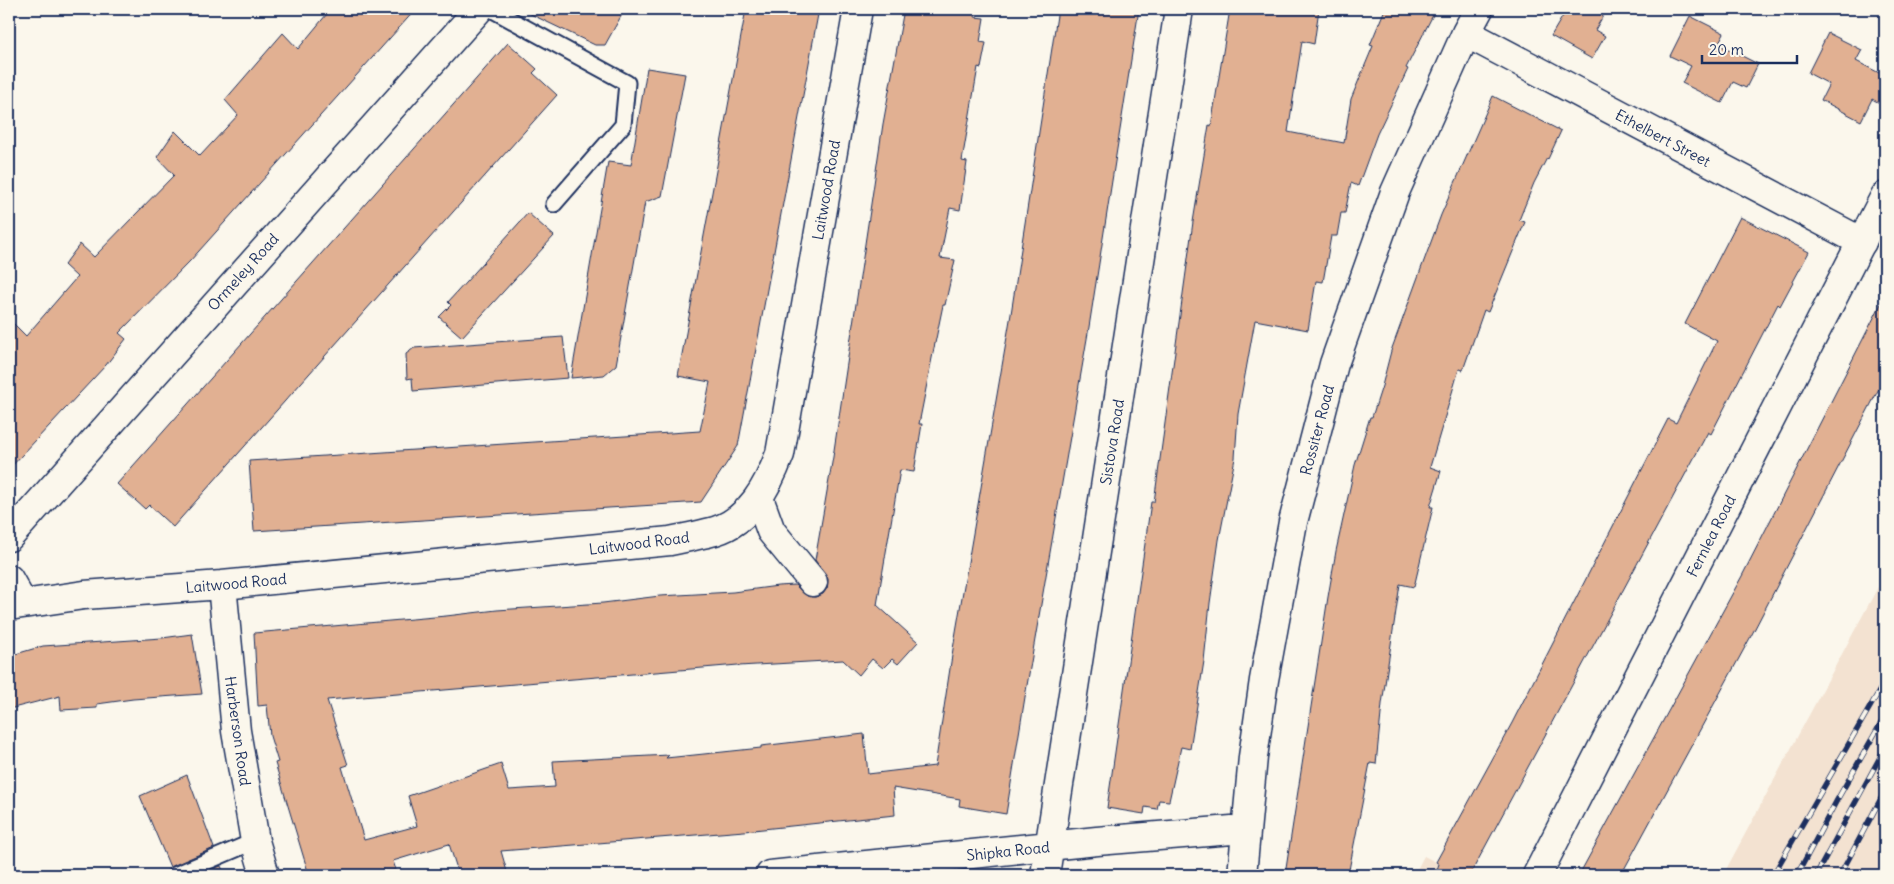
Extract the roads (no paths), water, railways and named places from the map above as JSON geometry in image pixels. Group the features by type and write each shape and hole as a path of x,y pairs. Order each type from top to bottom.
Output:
{"street":[{"name":"Ormeley Road","path":"9,537 479,9"},
{"name":"Laitwood Road","path":"16,605 84,595 222,585 670,541 717,530 741,517 759,498 771,478 780,454 858,9"},
{"name":"Sistova Road","path":"1045,875 1180,9"},
{"name":"Rossiter Road","path":"1242,875 1253,757 1264,680 1293,522 1334,364 1395,192 1466,33 1479,9"},
{"name":"Ethelbert Street","path":"1466,33 1862,242"},
{"name":"Fernlea Road","path":"1537,875 1885,196"},
{"path":"759,498 770,531 813,582"},
{"path":"9,579 16,605"},
{"name":"Harberson Road","path":"222,585 236,731 254,841 265,875"},
{"name":"Shipka Road","path":"770,875 1232,830 1246,832"}],"lane":[{"path":"491,9 628,83 624,125 554,204"},
{"path":"175,875 254,841"}],"railway":[{"path":"1773,875 1885,681"},
{"path":"1797,875 1885,716"},
{"path":"1816,875 1885,748"},
{"path":"1840,875 1885,791"}]}
